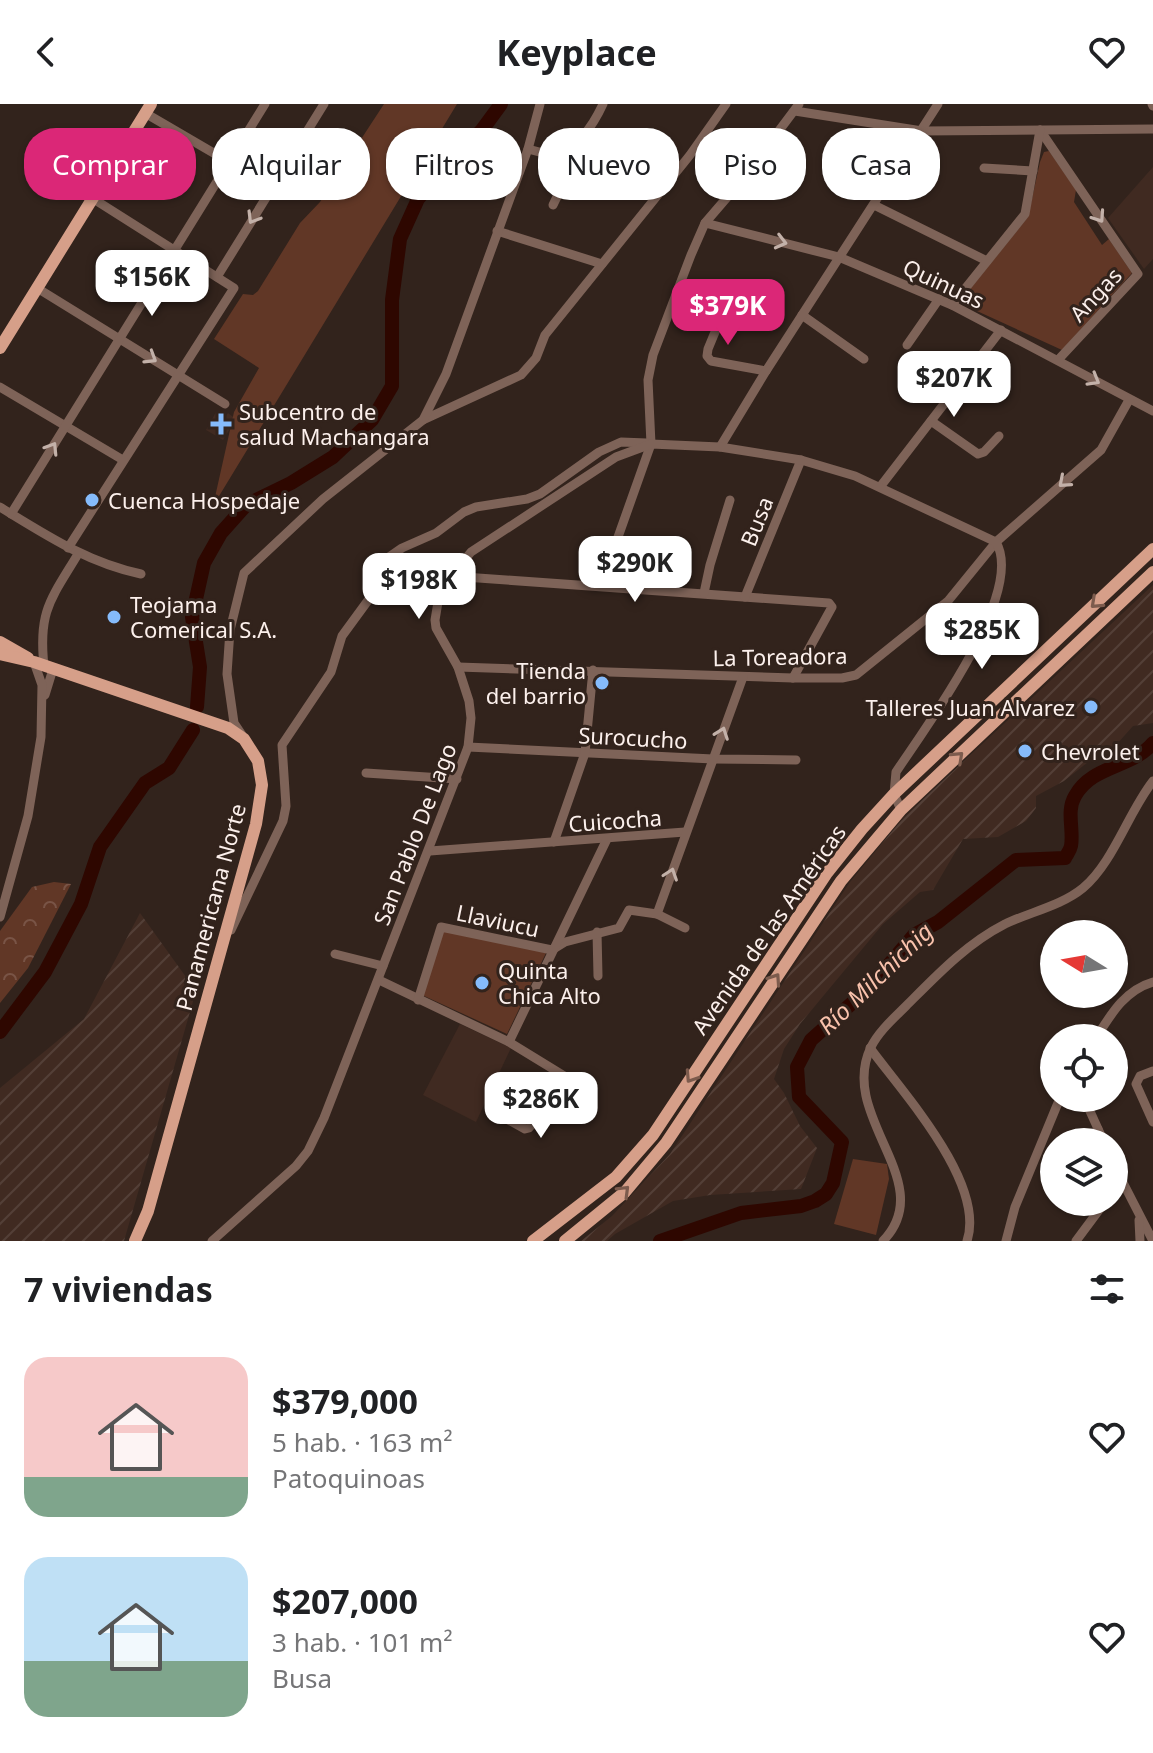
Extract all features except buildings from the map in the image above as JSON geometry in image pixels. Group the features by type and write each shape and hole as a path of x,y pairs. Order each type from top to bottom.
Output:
{"main road":[{"path":"136,128 148,108"},
{"path":"0,348 91,200"},
{"name":"Avenida de las Américas","path":"533,1241 616,1177 653,1135 827,873 862,829 894,794 1153,549"},
{"name":"Avenida de las Américas","path":"565,1241 625,1192 666,1143 841,881 901,810 1153,572"},
{"path":"0,642 44,665"},
{"path":"0,654 44,665 215,721 244,739"},
{"name":"Panamericana Norte","path":"135,1241 148,1211 256,824 262,785 258,761 244,739"},
{"name":"Panamericana Norte","path":"146,1241 148,1211"}],"street":[{"path":"250,128 265,104"},
{"path":"309,128 324,104"},
{"path":"423,420 446,374 528,149 540,104"},
{"path":"590,128 603,104"},
{"path":"244,739 234,723 227,674 230,630 244,573 323,499 423,420 521,375 536,358 545,335 690,155 726,104"},
{"path":"924,128 938,104"},
{"path":"148,108 212,149"},
{"path":"601,585 651,444 648,380 653,355 705,223 797,108 906,128"},
{"path":"940,131 1153,129"},
{"path":"952,305 1025,214 1040,130"},
{"name":"Angas","path":"1040,130 1138,274 1058,360"},
{"path":"528,149 538,152"},
{"path":"984,168 1033,171"},
{"path":"11,514 212,190"},
{"path":"68,548 234,288 95,200"},
{"path":"217,277 264,200"},
{"path":"553,205 555,200"},
{"path":"720,447 877,200"},
{"path":"874,205 987,261"},
{"name":"Quinuas","path":"705,223 839,257 952,305 1153,411"},
{"path":"497,231 602,264"},
{"path":"37,288 225,404"},
{"path":"907,345 939,299"},
{"path":"727,303 707,356 711,361 766,371"},
{"path":"802,315 864,359"},
{"path":"880,487 1001,330"},
{"path":"0,387 123,460"},
{"name":"La Toreadora","path":"458,667 743,677 842,678 856,675 948,601 996,542 1101,450 1129,400"},
{"path":"931,421 978,454 999,436"},
{"path":"217,959 283,821 286,806 282,745 331,672 342,636 372,595 389,557 436,533 464,512 540,494 599,452 621,442 651,444"},
{"name":"San Pablo De Lago","path":"212,1241 296,1166 308,1151 430,851 468,747 471,718 458,667 436,628 435,620 438,602 450,576 471,552 616,457 651,444 720,447 801,460 855,476 996,542"},
{"name":"Busa","path":"745,597 801,460"},
{"path":"704,593 730,500"},
{"path":"0,507 78,554 117,569 141,574"},
{"path":"901,810 894,794 896,772 971,659 984,633 998,583 1001,559 996,542"},
{"path":"0,917 28,816 41,737 44,665 41,641 46,608 78,554"},
{"path":"450,576 829,603 831,606 793,678"},
{"path":"43,702 44,665"},
{"path":"554,842 585,753 593,670"},
{"name":"Cuicocha","path":"430,851 685,832 743,677"},
{"name":"Surocucho","path":"468,747 796,760"},
{"path":"366,773 457,779"},
{"path":"883,1241 899,1219 901,1190 863,1094 863,1069 870,1048 878,1035 965,950 1007,923 1040,911 1082,889 1102,865 1153,781"},
{"path":"685,832 657,914 685,928"},
{"path":"509,1042 607,839"},
{"name":"Llaviucu","path":"418,1000 441,927 552,950 565,942 619,928 629,910 657,914"},
{"path":"597,932 598,976"},
{"path":"335,954 383,966"},
{"path":"379,980 509,1042 566,1077 567,1081 529,1128 525,1129 492,1111"},
{"path":"1106,1024 1125,997 1137,987 1153,982"},
{"path":"870,1048 958,1171 972,1217 967,1241"},
{"path":"1153,1071 1140,1076 1136,1084 1153,1122"},
{"path":"1006,1241 1015,1207 1054,1112"},
{"path":"1128,1198 1153,1241"},
{"path":"1138,1214 1140,1241"},
{"path":"1076,1241 1095,1216"}],"shaded area":[{"path":"1153,167 1153,259 1144,269 1108,218"},
{"name":"Subcentro de salud Machangara","path":"216,412 225,417 228,413 236,419 223,440 206,430"},
{"path":"1153,585 1153,723 1133,726 1108,754 1102,751 1064,781 1036,796 1036,808 1026,821 998,837 963,839 933,890 920,892 883,924 800,1024 784,1049 774,1079 800,1126 817,1148 801,1189 710,1195 673,1201 607,1241 581,1241 612,1216 670,1154 850,882 904,817"},
{"path":"140,913 196,991 124,1241 0,1241 0,1088 84,1019"},
{"path":"460,1024 511,1048 476,1122 423,1095"}],"green space":[{"path":"384,104 457,104 442,128 386,128 386,200 399,200 213,506 234,412 259,368 214,339 243,294 253,295 258,291 300,223 321,200 370,200 368,128"},
{"path":"1049,151 1076,190 1074,202 1102,245 1109,239 1132,273 1062,350 966,306 962,299 1028,217 1040,162 1044,152"},
{"path":"54,882 71,884 28,968 0,1003 0,931 32,887"},
{"path":"442,928 546,953 507,1034 422,995"},
{"path":"853,1159 887,1164 889,1179 876,1235 834,1224"}],"waterway":[{"path":"197,707 200,667 192,617 204,563 221,533 246,505 291,483 333,457 372,420 392,386 392,300 400,239 418,199 482,130 501,104"},
{"path":"0,1032 45,972 81,904 100,847 145,783 169,768 193,730"},
{"name":"Río Milchichig","path":"660,1241 741,1213 801,1206 826,1194 833,1183 842,1142 799,1097 797,1067 811,1040 870,987 914,935 938,922 1016,860 1065,858 1071,846 1072,802 1082,786 1153,743"}],"place":[{"name":"Subcentro de salud Machangara","path":"221,424"},
{"name":"Cuenca Hospedaje","path":"92,500"},
{"name":"Teojama Comerical S.A.","path":"114,617"},
{"name":"Tienda del barrio","path":"602,683"},
{"name":"Talleres Juan Alvarez","path":"1091,707"},
{"name":"Chevrolet","path":"1025,751"},
{"name":"Quinta Chica Alto","path":"482,983"}]}
